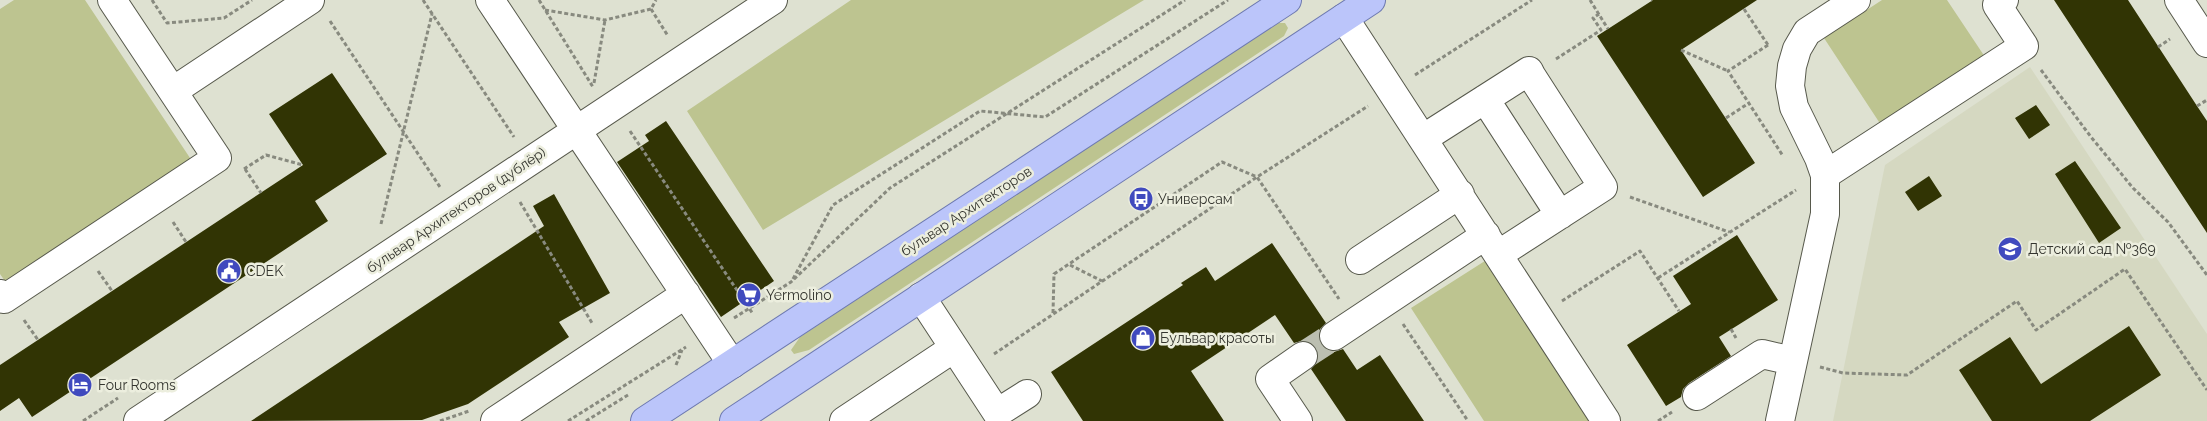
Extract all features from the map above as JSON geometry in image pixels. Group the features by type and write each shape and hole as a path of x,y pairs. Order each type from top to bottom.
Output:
{"main road":[{"name":"бульвар Архитекторов","path":"645,421 1287,0"},
{"path":"734,421 1370,0"}],"street":[{"path":"0,294 4,299 217,158 112,0"},
{"path":"490,0 732,364"},
{"name":"бульвар Архитекторов (дублёр)","path":"138,421 773,0"},
{"path":"1780,421 1825,214 1814,181 1819,158 1794,107 1790,86 1792,66 1797,49 1807,32 1856,0"},
{"path":"1814,181 2024,46 1997,5 2004,0"},
{"path":"2179,0 2207,43"},
{"path":"172,91 318,8"},
{"path":"1344,18 1424,138 1606,421"},
{"path":"1344,329 1387,300 1492,244 1560,215 1603,187 1529,71 1424,138"},
{"path":"1485,99 1560,215"},
{"path":"1360,260 1460,194"},
{"path":"495,421 686,294"},
{"path":"921,297 997,413 1027,394"},
{"path":"1697,396 1762,354 1793,361"},
{"path":"1298,421 1270,379 1303,356"},
{"path":"844,421 961,359"}],"path":[{"path":"152,0 167,24 224,18 252,0"},
{"path":"423,0 530,161"},
{"path":"538,0 593,87 605,20"},
{"path":"544,10 605,20 651,9 656,0"},
{"path":"568,421 791,282 890,188 1185,0"},
{"path":"791,282 833,205 980,112 1045,117 1228,0"},
{"path":"961,359 1053,314 1257,177 1532,0"},
{"path":"1590,0 1608,29"},
{"path":"318,8 455,211"},
{"path":"651,9 669,38"},
{"path":"1744,9 1768,45"},
{"path":"381,224 432,14"},
{"path":"1531,75 1600,30 1593,18 1599,14"},
{"path":"2024,46 2091,137 2133,188 2168,222 2207,275"},
{"path":"1681,50 1728,71"},
{"path":"2197,106 2207,100"},
{"path":"1726,118 1749,103"},
{"path":"613,106 750,308"},
{"path":"266,155 303,165"},
{"path":"1053,314 1054,274 1222,162 1257,177 1344,329"},
{"path":"245,169 261,193"},
{"path":"1658,278 1729,232 1814,181"},
{"path":"1603,187 1729,232"},
{"path":"525,210 595,328"},
{"path":"170,218 186,242"},
{"path":"1538,316 1640,251 1679,311"},
{"path":"1069,264 1102,281"},
{"path":"96,268 112,291"},
{"path":"1793,361 1843,372 1907,375 2017,301 2036,330 2125,269 2207,390"},
{"path":"1387,300 1468,421"},
{"path":"22,316 38,340"},
{"path":"440,421 469,411"}],"shaded area":[{"name":"Детский сад №369","path":"2030,67 2207,334 2207,421 1833,421 1885,165"}],"green space":[{"path":"14,0 85,0 192,161 7,284 0,274 0,9"},
{"path":"851,0 1144,0 763,230 687,111"},
{"path":"1882,0 1947,0 1985,57 1881,125 1824,38"},
{"path":"1276,23 1285,23 1288,28 1284,36 809,350 794,354 791,350 800,337"},
{"path":"1488,259 1591,421 1484,421 1411,308"}],"building":[{"path":"1653,0 1757,0 1681,50 1755,163 1703,197 1597,36"},
{"path":"2054,0 2128,0 2207,121 2207,233"},
{"path":"332,73 387,154 315,201 328,221 32,417 19,398 0,411 0,365 303,165 269,114"},
{"path":"2036,105 2050,125 2029,139 2015,118"},
{"path":"666,121 774,281 721,317 617,162 649,141 645,135"},
{"path":"2075,161 2121,228 2099,243 2055,174"},
{"path":"1929,176 1942,196 1918,211 1905,192"},
{"path":"554,194 610,293 559,322 569,337 468,404 422,420 251,421 544,226 533,206"},
{"path":"1737,235 1778,300 1719,337 1731,356 1689,383 1683,389 1681,397 1666,406 1627,345 1691,304 1673,276"},
{"path":"1272,243 1326,323 1320,329 1318,336 1321,345 1327,350 1334,352 1343,349 1357,370 1380,355 1424,421 1346,421 1311,369 1317,362 1319,355 1316,348 1309,342 1301,341 1294,343 1275,315 1191,371 1224,421 1083,421 1051,372 1183,285 1181,283 1206,267 1215,281"},
{"path":"2129,326 2161,375 2090,421 1992,421 1959,370 2010,337 2041,384"}],"tunnel":[{"path":"1303,356 1334,336"}],"place":[{"name":"Универсам","path":"1141,199"},
{"name":"Детский сад №369","path":"2010,249"},
{"name":"CDEK","path":"229,271"},
{"name":"Yermolino","path":"749,295"},
{"name":"Бульвар красоты","path":"1143,338"},
{"name":"Four Rooms","path":"80,385"}]}
